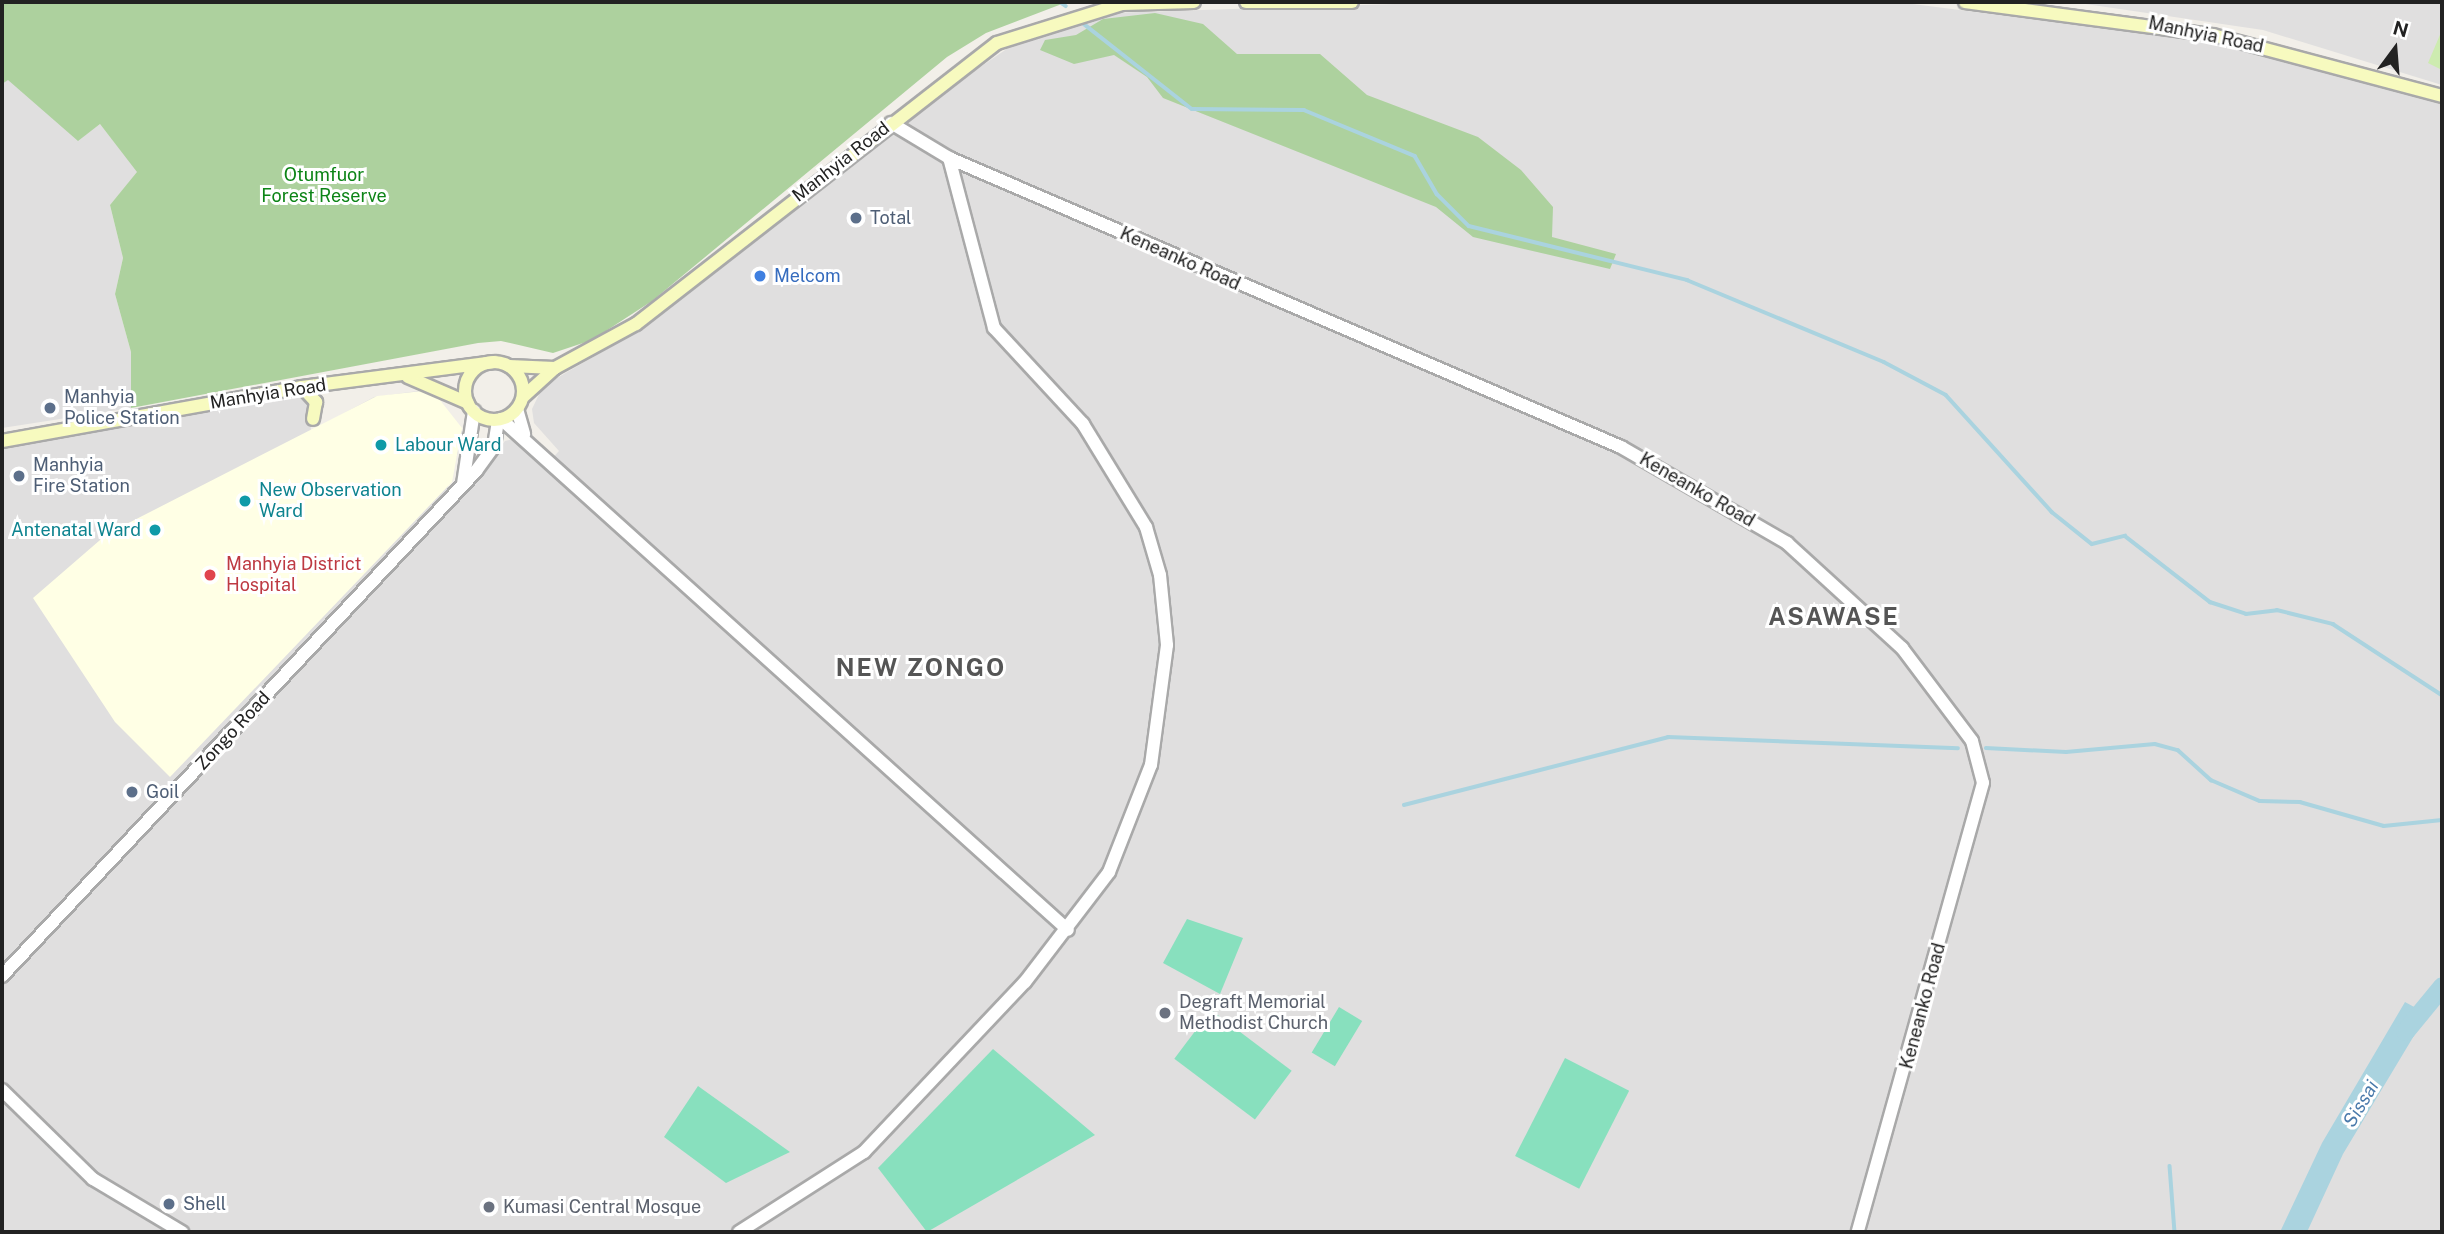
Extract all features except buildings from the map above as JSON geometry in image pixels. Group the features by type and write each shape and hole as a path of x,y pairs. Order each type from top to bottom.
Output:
{"main road":[{"name":"Manhyia Road","path":"520,403 555,368 636,324 962,65 1038,26 1122,4 1194,2"},
{"path":"1246,2 1352,2"},
{"name":"Manhyia Road","path":"1965,2 2213,35 2442,96"},
{"name":"Manhyia Road","path":"2,441 302,387 494,362"},
{"path":"471,407 470,375 494,362 509,366 555,368"},
{"path":"398,376 429,381 471,407 500,419 520,403 521,380 509,366"},
{"path":"302,387 316,402 313,419"}],"street":[{"name":"Keneanko Road","path":"891,123 949,158 1621,447 1787,543 1902,648 1972,741 1983,783 1858,1232"},
{"path":"739,1232 864,1152 1068,930 1109,872 1144,793 1161,707 1166,612 1146,527 1117,471 994,328 949,158"},
{"path":"520,403 524,434"},
{"path":"463,484 471,407"},
{"path":"500,419 524,434 1068,930"},
{"name":"Zongo Road","path":"2,976 463,484 494,446 500,419"},
{"path":"2,1090 93,1179 182,1232"}],"shaded area":[{"path":"1458,2 1897,2 2242,46 2442,101 2442,1232 2,1232 2,446 298,392 309,406 311,431 374,397 432,389 465,436 445,484 459,494 505,441 521,437 548,463 559,451 534,423 532,409 543,386 633,334 868,144 1008,48 1109,13"},
{"path":"2072,2 2442,2 2442,85 2263,30"},
{"path":"8,79 78,140 100,124 138,172 110,205 123,258 115,294 131,352 131,408 2,428 2,84"},
{"name":"Manhyia District Hospital","path":"432,390 462,428 452,482 170,777 115,722 33,598 107,534 377,396"}],"green space":[{"name":"Otumfuor Forest Reserve","path":"2,2 1067,2 986,33 947,57 652,301 592,340 553,353 501,341 478,343 131,408 131,352 115,294 123,258 110,205 137,172 100,124 78,141 8,80 2,84"},
{"path":"1155,13 1203,24 1237,54 1320,54 1367,95 1478,137 1521,170 1553,207 1552,237 1616,254 1610,269 1473,237 1436,207 1163,98 1147,77 1114,55 1074,64 1040,50 1045,40 1076,35 1103,19"},
{"path":"2442,30 2442,70 2428,63"},
{"path":"1187,919 1243,938 1220,994 1163,963"},
{"path":"1339,1007 1362,1021 1335,1066 1312,1052"},
{"path":"1211,1010 1292,1071 1255,1120 1174,1059"},
{"path":"993,1049 1095,1135 927,1232 878,1168"},
{"path":"1565,1058 1629,1091 1579,1189 1515,1156"},
{"path":"698,1086 790,1152 726,1183 664,1137"}],"water":[{"path":"2405,1002 2427,1014 2343,1154 2307,1232 2280,1232 2322,1143"}],"waterway":[{"path":"1060,2 1066,6"},
{"path":"1084,24 1192,109 1304,110 1415,156 1437,194 1469,226 1687,280 1884,362 1946,395 2052,512 2092,544 2125,536 2210,602 2246,614 2277,610 2333,624 2442,695"},
{"path":"1404,805 1668,737 1958,748"},
{"path":"1986,748 2066,752 2155,744 2178,750 2211,780 2260,801 2300,802 2384,826 2442,820"},
{"name":"Sissai","path":"2405,1031 2442,986"},
{"path":"2170,1166 2175,1232"}],"place":[{"name":"Total","path":"856,218"},
{"name":"Melcom","path":"760,276"},
{"name":"Manhyia Police Station","path":"50,408"},
{"name":"Labour Ward","path":"381,445"},
{"name":"Manhyia Fire Station","path":"19,476"},
{"name":"New Observation Ward","path":"245,501"},
{"name":"Antenatal Ward","path":"155,530"},
{"name":"Manhyia District Hospital","path":"210,575"},
{"name":"Goil","path":"132,792"},
{"name":"Degraft Memorial Methodist Church","path":"1165,1013"},
{"name":"Shell","path":"169,1204"},
{"name":"Kumasi Central Mosque","path":"489,1207"}],"district":[{"name":"ASAWASE","path":"1834,617"},
{"name":"NEW ZONGO","path":"921,668"}]}
